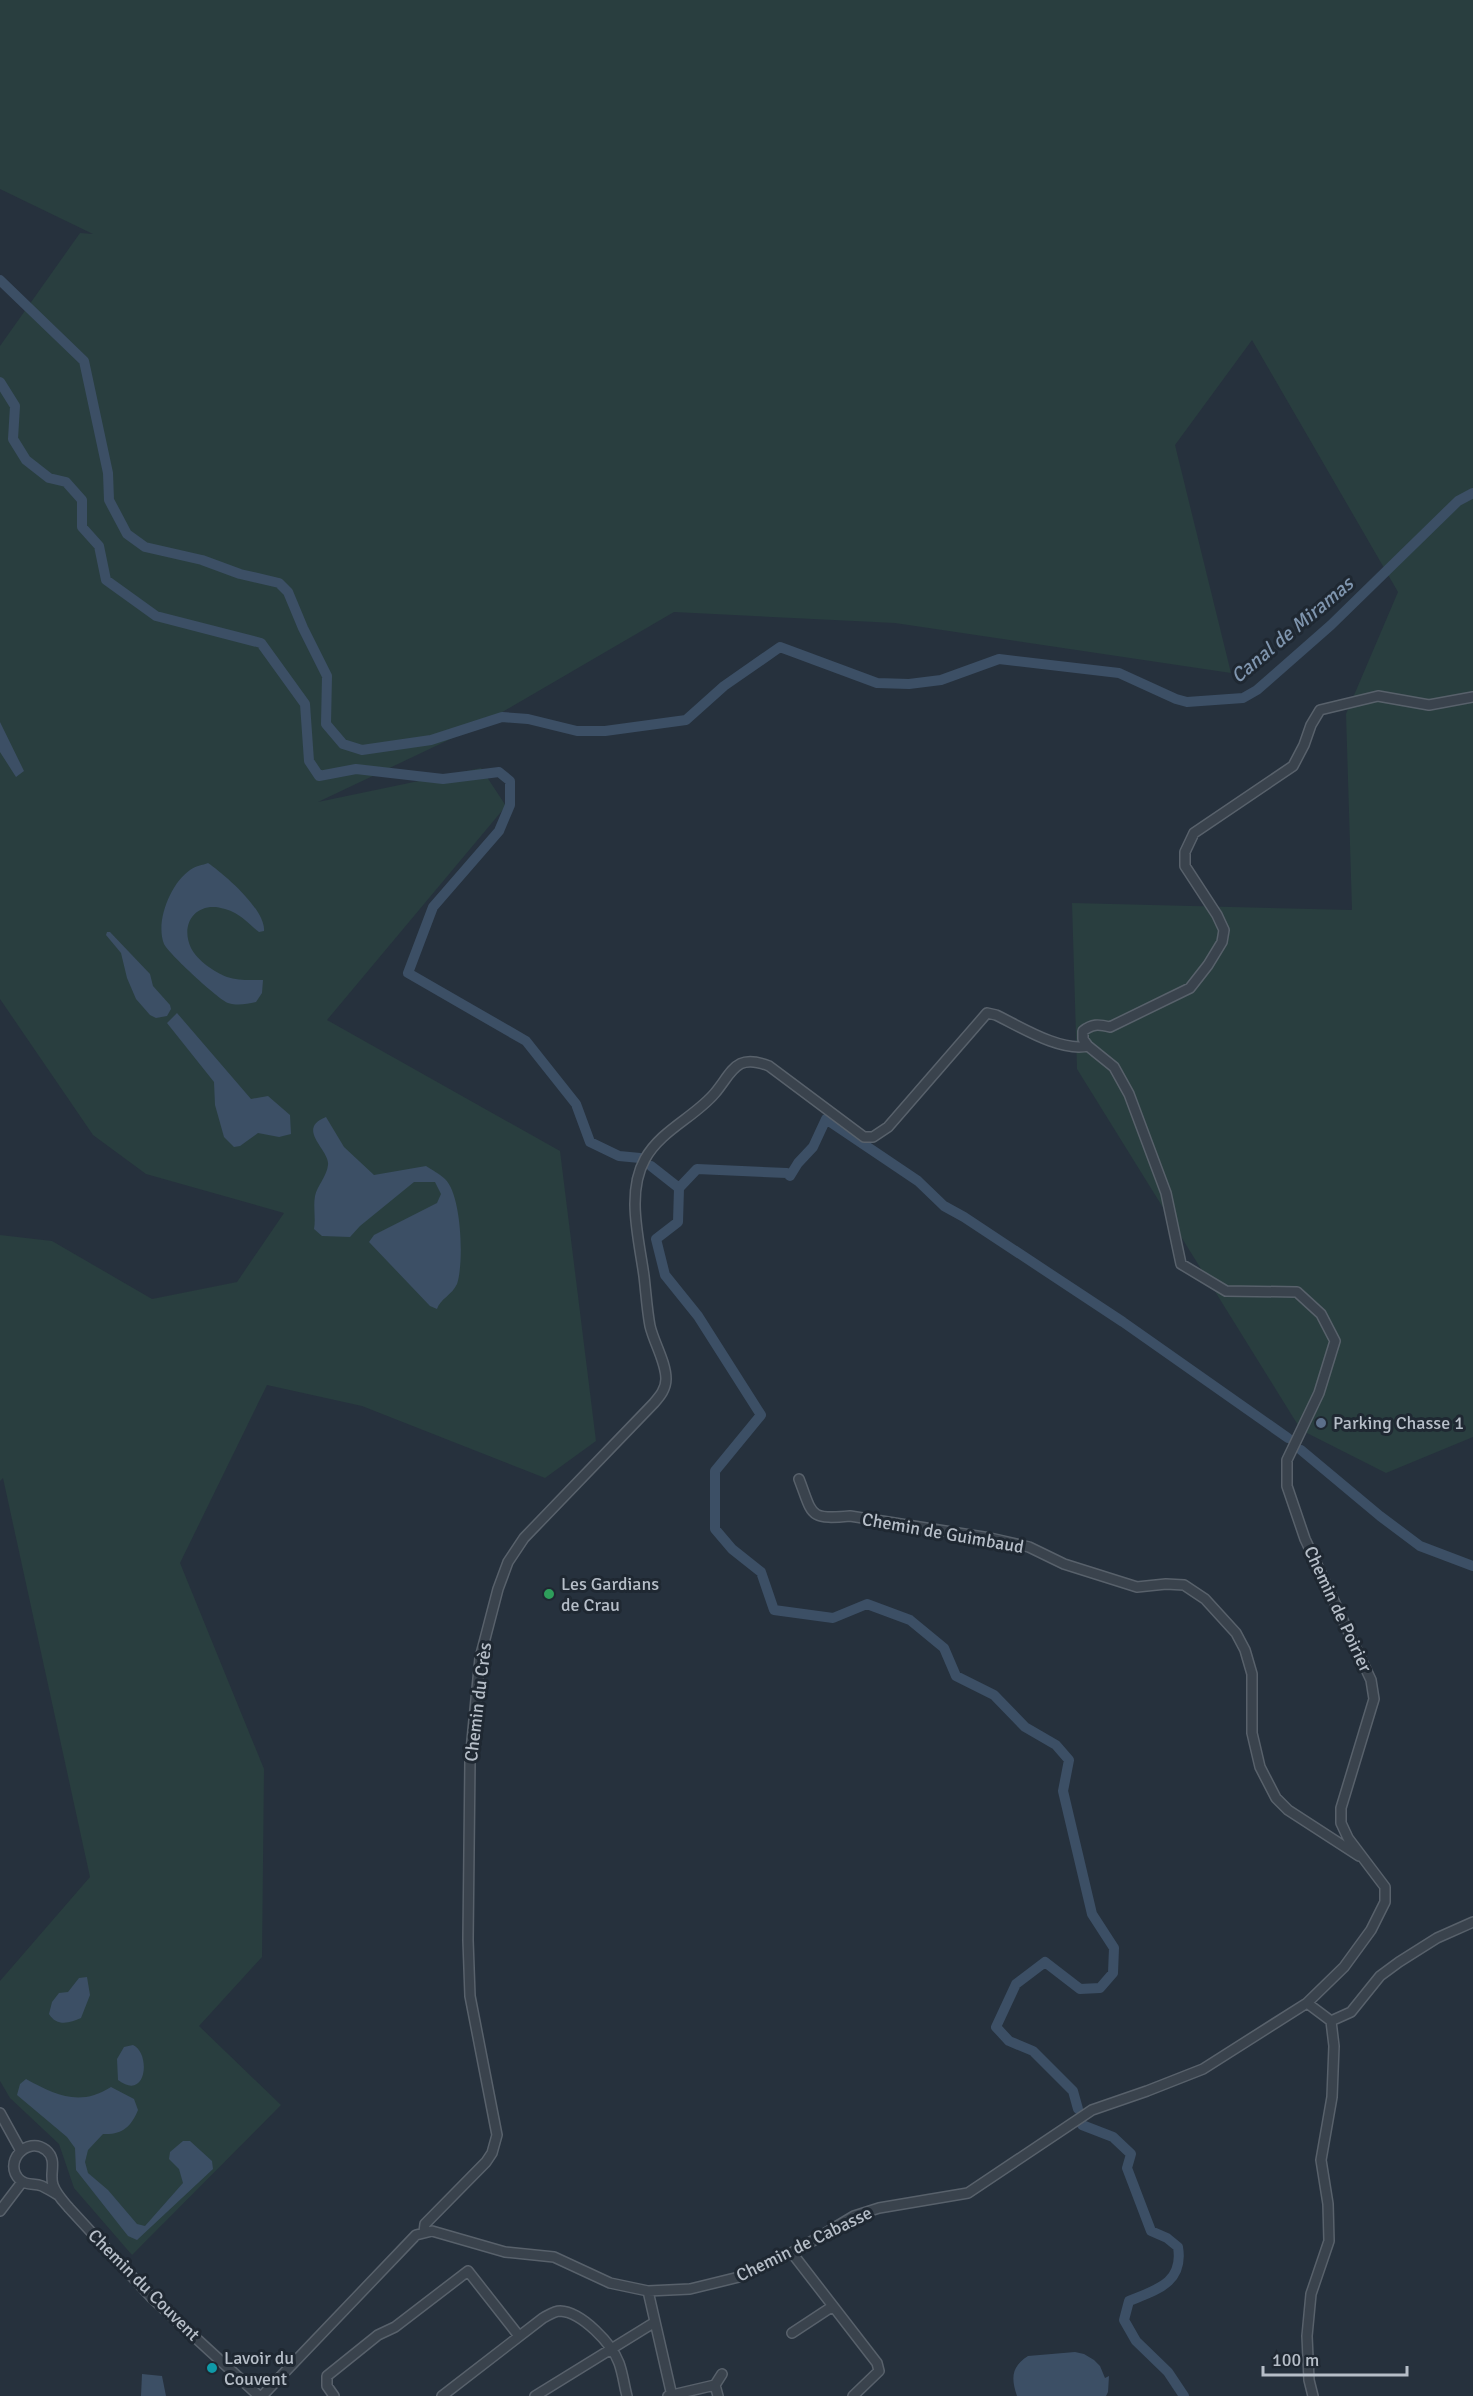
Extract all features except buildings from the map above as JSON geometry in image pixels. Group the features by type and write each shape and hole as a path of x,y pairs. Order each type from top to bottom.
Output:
{"street":[{"path":"1088,1046 1083,1039 1083,1031 1090,1026 1099,1024 1110,1027 1190,988 1208,965 1222,942 1224,930 1217,915 1185,866 1185,852 1194,833 1293,766 1320,710 1378,696 1429,705 1473,697"},
{"name":"Chemin du Crès","path":"424,2232 425,2224 486,2162 492,2153 496,2135 470,1996 468,1830 470,1761 480,1658 498,1589 508,1562 524,1538 664,1390 666,1378 650,1326 635,1212 638,1180 645,1159 657,1143 714,1095 734,1068 753,1060 769,1066 864,1137 873,1137 888,1126 987,1013 996,1015 1045,1039 1080,1048 1088,1046"},
{"name":"Chemin de Poirier","path":"1088,1046 1114,1067 1130,1094 1166,1193 1181,1264 1226,1291 1297,1292 1321,1314 1335,1341 1319,1393 1287,1460 1287,1486 1305,1539 1371,1680 1374,1699 1341,1808 1341,1823 1348,1838 1385,1887 1385,1902 1371,1930 1344,1967 1307,2003"},
{"name":"Chemin de Guimbaud","path":"800,1479 812,1513 818,1516 827,1518 850,1516 990,1538 1029,1547 1064,1564 1137,1587 1184,1585 1206,1599 1236,1633 1245,1650 1252,1674 1252,1733 1260,1767 1276,1798 1288,1810 1364,1859"},
{"path":"1331,2021 1352,2012 1380,1976 1399,1962 1437,1938 1473,1922"},
{"path":"1307,2003 1331,2021 1334,2046 1332,2097 1321,2160 1328,2204 1329,2241 1311,2294 1307,2336 1309,2380 1313,2396"},
{"name":"Chemin de Cabasse","path":"424,2232 432,2231 505,2252 554,2257 610,2283 648,2291 690,2289 743,2276 792,2253 854,2216 879,2208 968,2193 1092,2110 1203,2068 1307,2003"},
{"path":"0,2114 21,2151 17,2155 14,2166 22,2182 0,2211"},
{"name":"Chemin du Couvent","path":"21,2151 33,2146 46,2150 53,2161 53,2184 58,2196 138,2284 260,2396"},
{"path":"37,2185 52,2174"},
{"name":"Chemin du Couvent","path":"22,2182 37,2185 58,2196"},
{"path":"260,2396 416,2235 424,2232"},
{"path":"792,2253 877,2362 879,2371 853,2396"},
{"path":"334,2396 327,2386 327,2376 378,2335 395,2327 468,2271 519,2336"},
{"path":"648,2291 670,2396 716,2385"},
{"path":"792,2333 833,2306"},
{"path":"442,2396 543,2318 557,2310 569,2312 596,2330 611,2348 619,2362 627,2396"},
{"path":"535,2396 655,2322"},
{"path":"718,2396 716,2385 722,2374"}],"green space":[{"path":"0,0 1473,0 1473,1437 1386,1473 1301,1430 1077,1069 1072,903 1352,910 1346,714 1398,592 1252,340 1175,445 1231,673 895,623 674,612 480,725 318,802 481,768 506,806 327,1020 560,1151 596,1441 545,1478 362,1406 267,1385 180,1563 264,1769 262,1957 199,2026 281,2105 132,2255 74,2188 59,2144 10,2098 0,2081 0,1981 90,1877 3,1478 0,1481 0,1235 52,1241 152,1299 237,1282 284,1213 146,1174 93,1135 0,999 0,346 80,233 93,234 0,189"}],"water":[{"path":"0,722 24,771 16,777 0,752"},
{"path":"208,863 243,893 263,922 264,931 259,932 231,911 215,907 207,908 193,915 189,922 187,930 191,948 211,969 222,975 236,979 263,980 262,993 256,1002 235,1004 223,1000 184,966 164,944 163,914 171,893 190,870"},
{"path":"110,932 150,974 153,986 170,1005 171,1009 167,1016 156,1018 150,1015 136,999 127,978 121,953 106,935"},
{"path":"177,1013 251,1099 268,1096 290,1115 291,1134 279,1137 258,1133 240,1146 234,1147 224,1137 215,1105 214,1082 167,1023"},
{"path":"326,1117 344,1147 374,1175 426,1166 443,1177 451,1187 460,1230 459,1274 455,1288 437,1309 430,1306 369,1242 374,1235 437,1203 441,1194 435,1182 414,1182 360,1226 350,1237 322,1236 314,1229 315,1196 328,1165 316,1140 314,1127 317,1122"},
{"path":"87,1977 90,1995 81,2018 64,2023 52,2018 49,2014 52,2002 59,1993 68,1992 79,1978"},
{"path":"133,2045 142,2057 143,2074 135,2085 128,2085 118,2080 117,2059 124,2047"},
{"path":"26,2079 57,2094 89,2096 111,2087 134,2099 138,2110 129,2125 116,2133 103,2134 88,2150 85,2162 88,2173 108,2190 137,2224 145,2226 183,2183 179,2169 169,2159 170,2152 183,2141 190,2141 212,2161 213,2169 137,2240 128,2236 76,2170 75,2148 67,2137 17,2095 20,2084"},
{"path":"1075,2352 1094,2360 1100,2366 1105,2378 1109,2376 1106,2396 1017,2396 1013,2378 1015,2369 1022,2360 1028,2356"},
{"path":"142,2374 162,2376 166,2396 141,2396"}],"waterway":[{"name":"Canal de Miramas","path":"0,280 84,361 108,473 109,500 127,534 145,547 202,560 240,574 279,583 288,592 327,676 326,724 343,744 362,750 431,740 502,717 528,719 577,731 605,731 686,720 724,686 780,647 877,683 909,684 941,680 999,659 1119,673 1187,702 1243,698 1257,690 1331,625 1458,501 1473,493"},
{"path":"0,382 15,406 13,439 26,460 49,478 66,482 82,500 82,527 99,546 106,580 156,616 261,643 305,704 309,761 319,776 356,769 443,779 499,772 510,781 510,805 499,831 433,907 408,973 526,1041 576,1104 590,1142 619,1156 640,1158"},
{"path":"679,1188 697,1169 787,1173 790,1176 798,1163 813,1147 826,1119 918,1181 944,1206 1123,1322 1288,1438"},
{"path":"651,1166 679,1188 678,1222 656,1239 665,1275 698,1316 761,1415 715,1471 715,1529 732,1549 761,1572 774,1610 833,1618 867,1604 910,1620 944,1648 956,1676 994,1695 1025,1727 1056,1745 1069,1760 1063,1791 1092,1914 1114,1948 1113,1973 1100,1988 1080,1989 1045,1962 1016,1984 996,2027 1009,2041 1033,2051 1073,2091 1078,2109"},
{"path":"1301,1450 1420,1546 1473,1566"},
{"path":"1082,2125 1113,2137 1131,2154 1127,2168 1151,2231 1167,2238 1178,2247 1179,2259 1172,2277 1158,2289 1129,2301 1124,2320 1136,2341 1168,2372 1184,2396"}],"place":[{"name":"Parking Chasse 1","path":"1321,1423"},
{"name":"Les Gardians de Crau","path":"549,1594"},
{"name":"Lavoir du Couvent","path":"212,2368"}]}
